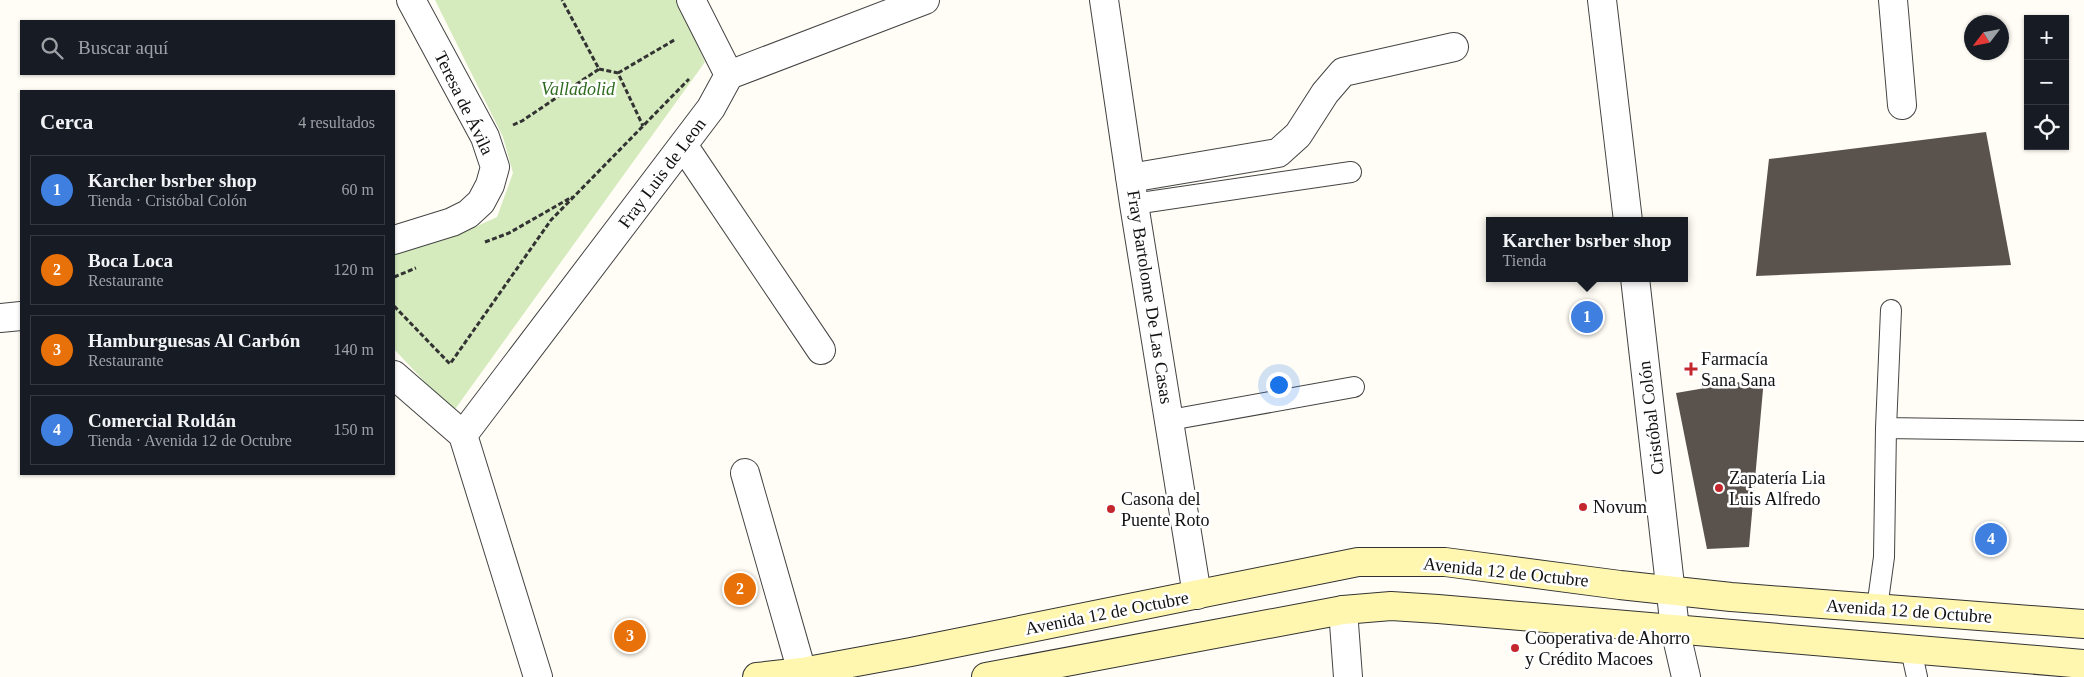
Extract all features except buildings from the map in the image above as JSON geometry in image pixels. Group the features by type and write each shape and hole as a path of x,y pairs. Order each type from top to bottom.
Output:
{"main road":[{"name":"Avenida 12 de Octubre","path":"757,677 802,672 911,652 1358,562 1445,562 1731,597 2084,624"},
{"path":"986,677 1343,610 1391,606 2084,664"}],"street":[{"name":"Teresa de Ávila","path":"395,240 452,222 468,214 481,202 490,185 495,167 485,137 412,0"},
{"path":"691,0 729,75 925,0"},
{"name":"Fray Bartolome De Las Casas","path":"1104,0 1132,191 1197,595"},
{"path":"1602,0 1628,217"},
{"path":"1893,0 1902,105"},
{"path":"1132,191 1278,153 1298,135 1325,93 1343,72 1454,47"},
{"name":"Fray Luis de Leon","path":"462,435 711,108 729,75"},
{"path":"683,145 821,350"},
{"name":"Cristóbal Colón","path":"1635,282 1675,629 1686,677"},
{"path":"0,318 20,316"},
{"path":"395,376 462,435 538,677"},
{"path":"745,473 802,672"},
{"path":"1343,610 1348,677"}],"lane":[{"path":"1132,191 1351,172"},
{"path":"1877,608 1884,557 1886,428 1891,310"},
{"path":"1170,420 1354,387"},
{"path":"1886,428 2083,431"},
{"path":"1911,650 1917,677"}],"path":[{"path":"562,0 599,69"},
{"path":"485,137 522,121 599,69 618,73 684,35"},
{"path":"618,73 643,126"},
{"path":"395,307 450,364 551,220 692,76"}],"green space":[{"name":"Valladolid","path":"435,0 677,0 705,62 453,412 395,350 395,254 460,234 497,217 513,173 503,137"}],"place":[{"name":"Karcher bsrber shop","path":"1587,317"},
{"name":"Farmacía Sana Sana","path":"1691,369"},
{"name":"Zapatería Lia Luis Alfredo","path":"1719,488"},
{"name":"Novum","path":"1583,507"},
{"name":"Casona del Puente Roto","path":"1111,509"},
{"name":"Comercial Roldán","path":"1991,539"},
{"name":"Boca Loca","path":"740,589"},
{"name":"Hamburguesas Al Carbón","path":"630,636"},
{"name":"Cooperativa de Ahorro y Crédito Macoes","path":"1515,648"}]}
